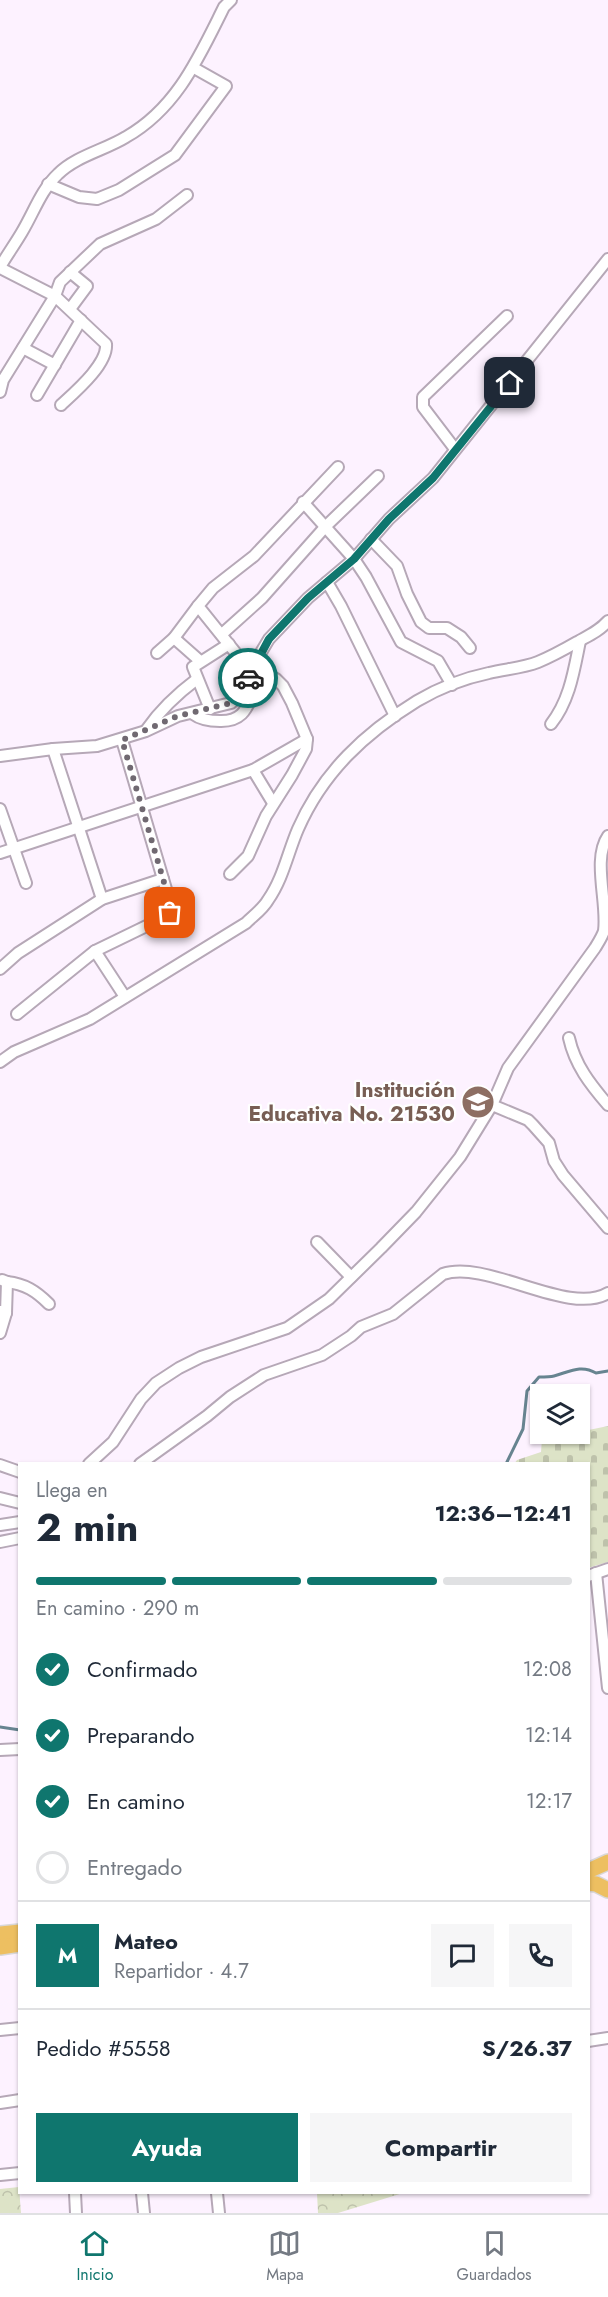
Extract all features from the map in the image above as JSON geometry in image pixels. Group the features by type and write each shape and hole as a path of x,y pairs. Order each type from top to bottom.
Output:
{"highway":[{"path":"590,1870 608,1862"},
{"path":"608,1868 608,1881"},
{"path":"590,1884 608,1890"},
{"path":"0,1935 18,1932"},
{"path":"0,1947 18,1944"}],"street":[{"path":"61,405 85,383 106,351 106,344 55,296 0,267 48,184 60,171 128,137 167,105 194,68 224,7 231,0"},
{"path":"48,184 79,197 97,199 119,190 175,154 226,86 194,68"},
{"path":"0,392 3,381 55,296 60,282 100,244 156,219 187,195"},
{"path":"0,756 53,748 97,746 122,740 178,716 231,703 240,695 269,639 354,559 389,519 433,478 608,259"},
{"path":"70,272 87,286 70,309"},
{"path":"456,449 423,407 423,397 507,316"},
{"path":"37,395 81,320"},
{"path":"23,348 55,365"},
{"path":"157,653 174,638 213,588 254,556 338,467"},
{"path":"222,634 262,598 326,526 378,476"},
{"path":"303,502 354,559 401,642 438,661 452,685"},
{"path":"371,539 397,566 407,594 421,622 429,628 447,628 461,637 470,648"},
{"path":"327,582 394,716"},
{"path":"198,606 251,672"},
{"path":"0,1062 14,1052 55,1036 90,1018 246,923 267,902 277,885 297,830 311,802 353,747 394,716 418,700 473,676 536,663 600,630 608,621"},
{"path":"174,638 200,661"},
{"path":"551,724 559,714 567,695 580,640"},
{"path":"210,709 193,667 229,644"},
{"path":"193,714 198,718 212,721 234,719 245,712 259,684 270,677 283,686 307,739 304,756 273,803 248,856 230,874"},
{"path":"146,731 159,712 178,693 197,679"},
{"path":"0,853 253,770 307,739"},
{"path":"17,1014 95,951 170,913 171,906 143,805 122,740"},
{"path":"53,748 102,899"},
{"path":"253,770 273,803"},
{"path":"0,809 26,883"},
{"path":"91,1462 113,1442 141,1399 156,1383 179,1368 201,1358 287,1328 329,1299 416,1212 460,1157 492,1105 508,1068 595,948 604,932 602,850 608,836"},
{"path":"0,969 18,953 102,899 163,879"},
{"path":"95,951 125,997"},
{"path":"568,1038 582,1072 608,1105"},
{"path":"492,1105 528,1120 533,1125 549,1143 554,1161 563,1175 608,1228"},
{"path":"317,1242 351,1277"},
{"path":"143,1462 207,1416 230,1396 264,1375 322,1354 361,1327 393,1314 444,1274 452,1271 478,1274 568,1298 591,1300 608,1293"},
{"path":"0,1333 3,1317 3,1281 22,1284 49,1304"},
{"path":"0,1465 18,1472"},
{"path":"0,1498 18,1502"},
{"path":"0,1525 18,1522"},
{"path":"0,1542 18,1538"},
{"path":"608,1569 592,1575 608,1688"},
{"path":"0,1750 18,1749"},
{"path":"0,2030 18,2028"},
{"path":"590,2041 608,2038"},
{"path":"0,2103 18,2100"},
{"path":"0,2175 18,2173"},
{"path":"75,2194 76,2213"},
{"path":"142,2194 144,2213"},
{"path":"217,2194 219,2213"}],"green space":[{"path":"608,1426 608,1562 590,1567 590,1462 516,1462 541,1452 542,1444 590,1444 590,1430"},
{"path":"18,2187 21,2213 0,2213 0,2189"},
{"path":"317,2194 400,2194 338,2213 318,2213"}],"waterway":[{"path":"507,1462 523,1429 527,1391 539,1377 580,1369 596,1373 608,1371"},
{"path":"0,1727 18,1730"}],"way so far":[{"path":"170,913 171,906 143,805 122,740 178,716 231,703 240,695 248,678"}],"place":[{"name":"Institución Educativa No. 21530","path":"478,1102"}],"route":[{"path":"248,678 269,639 308,598 354,559 389,519 433,478 510,383"}]}
